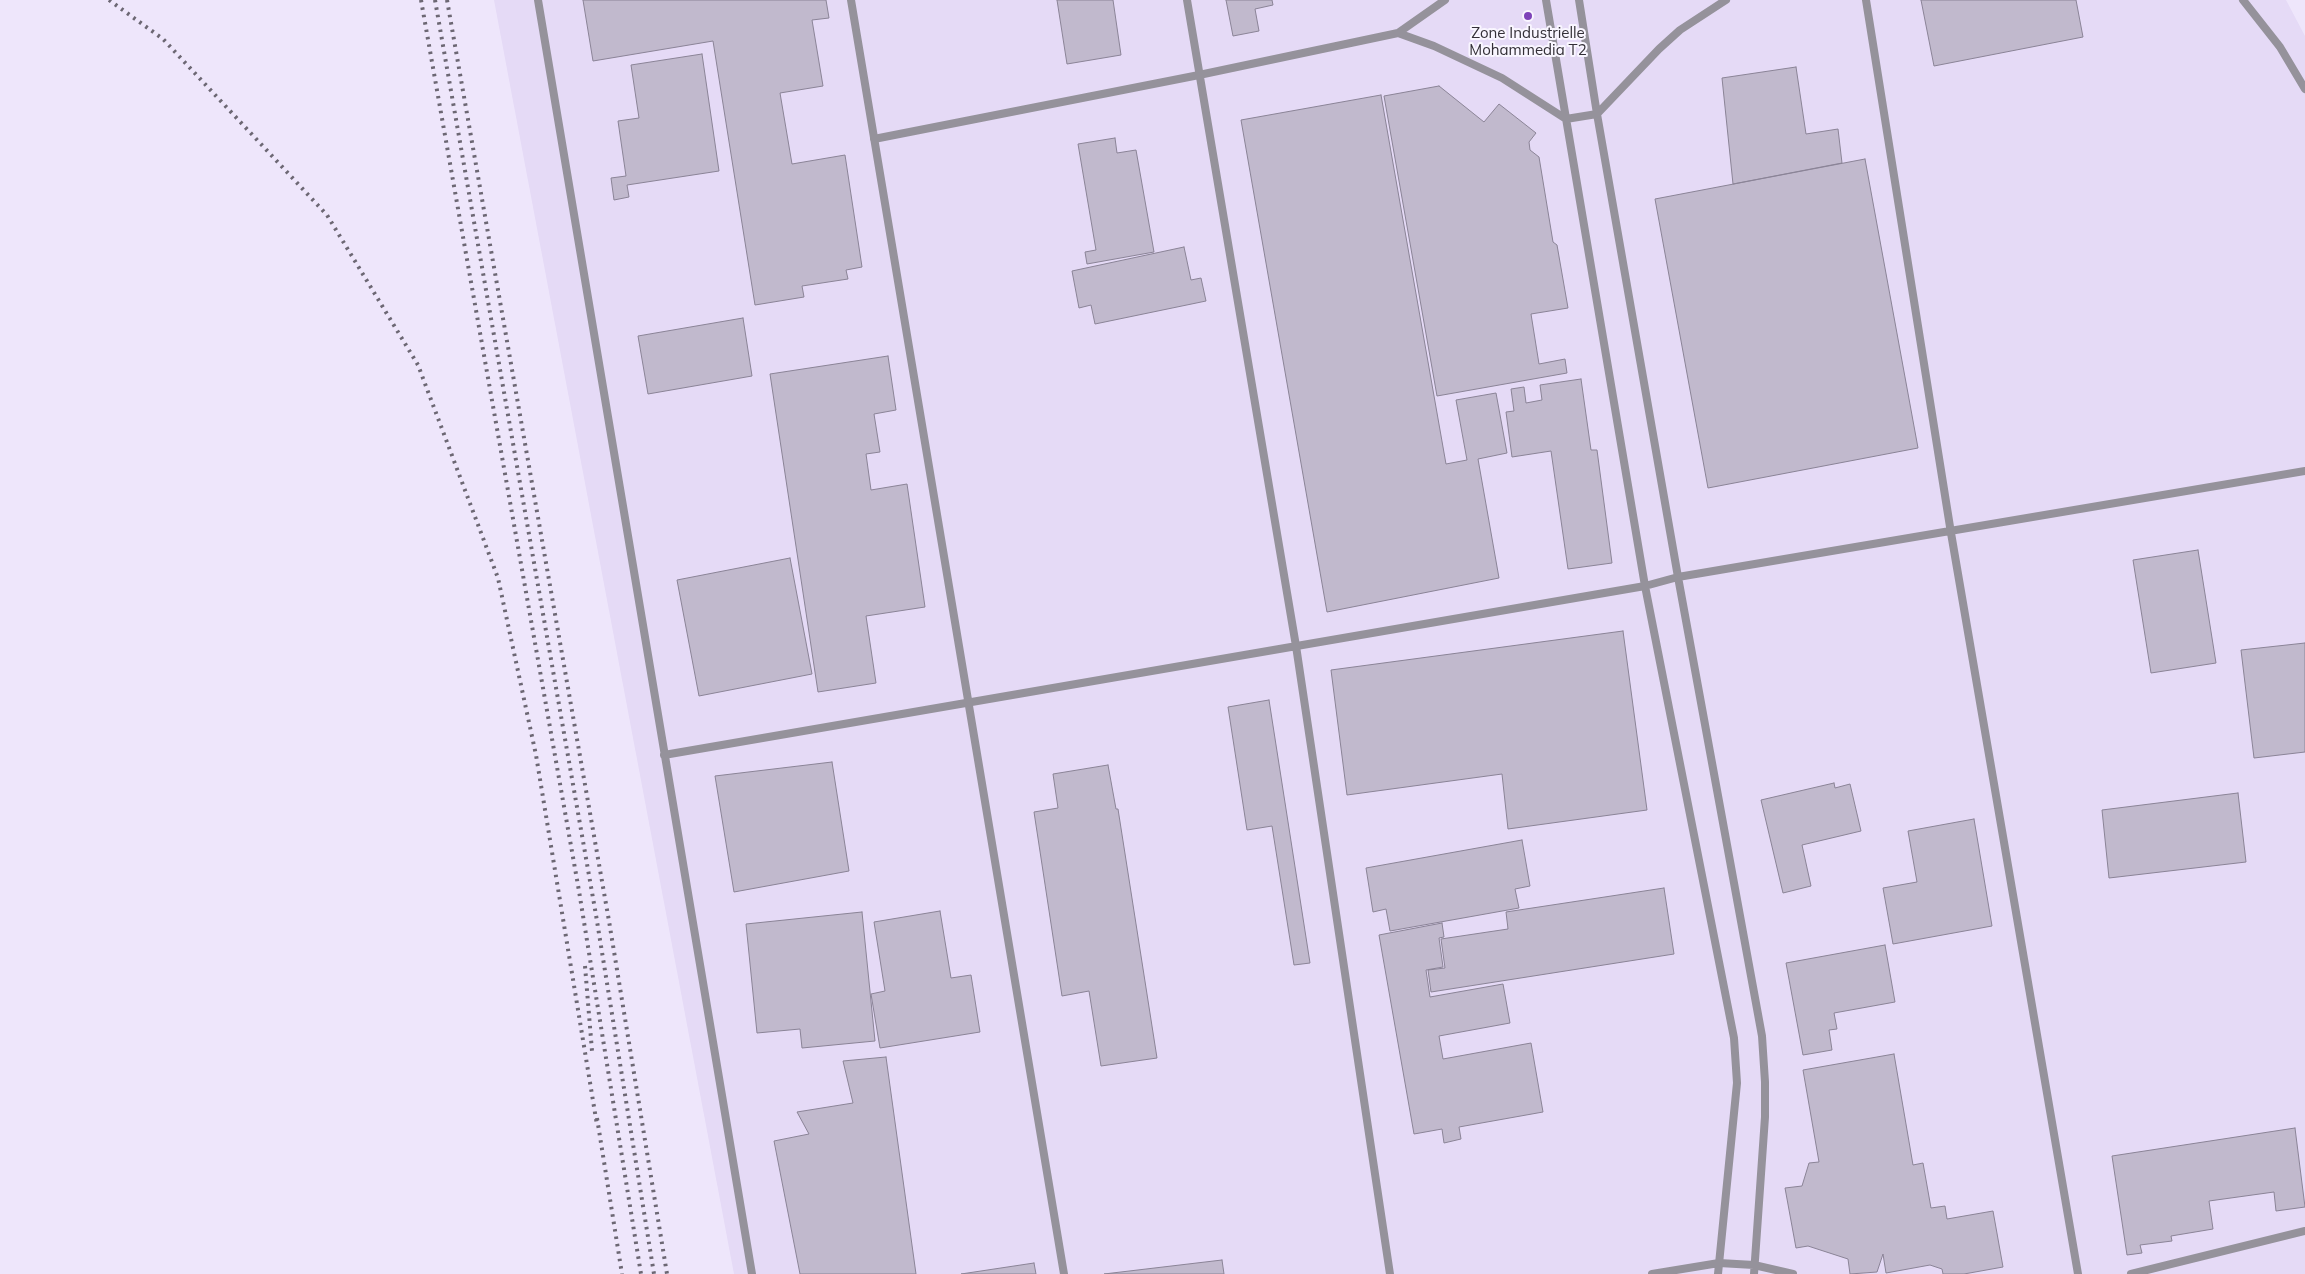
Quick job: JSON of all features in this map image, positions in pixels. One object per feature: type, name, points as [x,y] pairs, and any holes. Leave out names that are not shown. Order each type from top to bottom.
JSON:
[{"type":"lane","points":[[538,0],[752,1274]]},
{"type":"lane","points":[[851,0],[1064,1274]]},
{"type":"lane","points":[[1187,0],[1296,646],[1390,1274]]},
{"type":"lane","points":[[874,139],[1200,75],[1398,33],[1445,0]]},
{"type":"lane","points":[[1546,0],[1645,586],[1734,1038],[1737,1083],[1735,1120],[1718,1274]]},
{"type":"lane","points":[[1579,0],[1597,114],[1678,577],[1762,1036],[1766,1082],[1765,1116],[1754,1274]]},
{"type":"lane","points":[[1398,33],[1460,57],[1502,78],[1566,119],[1597,114],[1659,49],[1680,30],[1726,0]]},
{"type":"lane","points":[[1866,0],[1951,533],[2078,1274]]},
{"type":"lane","points":[[2243,0],[2280,47],[2305,89]]},
{"type":"lane","points":[[664,755],[1645,586],[1678,577],[1951,533],[2305,471]]},
{"type":"lane","points":[[2131,1274],[2305,1231]]},
{"type":"lane","points":[[1652,1274],[1719,1263],[1754,1265],[1793,1274]]},
{"type":"shaded area","points":[[494,0],[2286,0],[2305,36],[2305,1274],[734,1274]]},
{"type":"building","points":[[583,0],[826,0],[829,18],[812,20],[823,86],[780,93],[792,164],[845,155],[862,267],[846,270],[848,279],[802,286],[804,297],[755,305],[713,41],[593,61]]},
{"type":"building","points":[[1057,0],[1113,0],[1121,55],[1067,64]]},
{"type":"building","points":[[1226,0],[1272,0],[1273,5],[1255,9],[1259,31],[1233,36]]},
{"type":"building","points":[[1921,0],[2076,0],[2083,37],[1934,66]]},
{"type":"building","points":[[702,54],[719,171],[627,185],[629,197],[614,200],[611,178],[626,176],[618,121],[639,118],[631,65]]},
{"type":"building","points":[[1796,67],[1806,134],[1838,129],[1842,163],[1733,184],[1722,78]]},
{"type":"building","points":[[1439,86],[1484,122],[1499,104],[1536,133],[1529,142],[1530,150],[1539,157],[1553,242],[1557,245],[1568,308],[1531,314],[1539,364],[1565,359],[1567,373],[1437,396],[1384,96]]},
{"type":"building","points":[[1381,95],[1446,464],[1467,460],[1456,400],[1496,393],[1507,453],[1478,459],[1499,578],[1327,612],[1241,120]]},
{"type":"building","points":[[1115,138],[1117,153],[1136,150],[1154,252],[1087,264],[1085,252],[1096,250],[1078,144]]},
{"type":"building","points":[[1865,159],[1918,448],[1708,488],[1655,199]]},
{"type":"building","points":[[1184,247],[1191,280],[1201,278],[1206,301],[1095,324],[1091,305],[1079,308],[1072,271]]},
{"type":"building","points":[[743,318],[752,376],[648,394],[638,336]]},
{"type":"building","points":[[888,356],[896,410],[874,414],[880,452],[866,454],[871,490],[907,484],[925,607],[866,616],[876,683],[818,692],[770,374]]},
{"type":"building","points":[[1581,379],[1591,450],[1597,450],[1612,563],[1568,569],[1551,451],[1512,457],[1506,412],[1514,411],[1511,389],[1524,387],[1526,403],[1542,400],[1540,385]]},
{"type":"building","points":[[2198,550],[2216,663],[2151,673],[2133,560]]},
{"type":"building","points":[[790,558],[812,674],[699,696],[677,580]]},
{"type":"building","points":[[1623,631],[1647,810],[1508,829],[1502,774],[1347,795],[1331,670]]},
{"type":"building","points":[[2305,643],[2305,752],[2254,758],[2241,650]]},
{"type":"building","points":[[1269,700],[1310,963],[1294,965],[1272,826],[1247,830],[1228,707]]},
{"type":"building","points":[[832,762],[849,871],[734,892],[715,776]]},
{"type":"building","points":[[1108,765],[1116,809],[1118,809],[1157,1058],[1101,1066],[1089,991],[1062,996],[1034,812],[1058,808],[1053,774]]},
{"type":"building","points":[[1834,783],[1835,788],[1850,784],[1861,831],[1802,845],[1811,886],[1783,893],[1761,800]]},
{"type":"building","points":[[2238,793],[2246,862],[2109,878],[2102,810]]},
{"type":"building","points":[[1974,819],[1992,926],[1893,944],[1883,888],[1917,882],[1908,831]]},
{"type":"building","points":[[1522,840],[1530,886],[1515,889],[1519,908],[1390,931],[1386,909],[1373,912],[1366,868]]},
{"type":"building","points":[[1664,888],[1674,954],[1431,992],[1428,970],[1445,968],[1441,939],[1508,929],[1506,912]]},
{"type":"building","points":[[940,911],[951,978],[971,975],[980,1032],[880,1048],[871,994],[885,991],[874,922]]},
{"type":"building","points":[[862,912],[875,1041],[802,1048],[800,1029],[757,1033],[746,924]]},
{"type":"building","points":[[1442,923],[1444,937],[1439,938],[1443,967],[1426,970],[1430,997],[1503,984],[1510,1023],[1439,1036],[1443,1059],[1531,1043],[1543,1112],[1459,1127],[1461,1139],[1444,1143],[1442,1129],[1414,1134],[1379,935]]},
{"type":"building","points":[[1885,945],[1895,1002],[1834,1013],[1837,1029],[1829,1030],[1832,1050],[1803,1055],[1786,963]]},
{"type":"building","points":[[1894,1054],[1913,1165],[1923,1163],[1931,1208],[1945,1206],[1947,1219],[1993,1211],[2003,1267],[1964,1274],[1943,1274],[1942,1269],[1930,1265],[1886,1273],[1883,1254],[1877,1272],[1850,1274],[1848,1259],[1808,1246],[1796,1248],[1785,1188],[1802,1186],[1809,1163],[1819,1162],[1803,1070]]},
{"type":"building","points":[[886,1057],[916,1274],[800,1274],[774,1141],[809,1134],[797,1112],[853,1103],[843,1061]]},
{"type":"building","points":[[2295,1128],[2305,1207],[2276,1211],[2274,1192],[2209,1201],[2213,1229],[2171,1236],[2172,1241],[2140,1245],[2142,1253],[2127,1255],[2112,1156]]},
{"type":"building","points":[[1222,1260],[1224,1274],[1104,1274]]},
{"type":"building","points":[[1034,1263],[1036,1274],[961,1274]]},
{"type":"railway","points":[[109,0],[163,39],[327,215],[418,365],[498,578],[536,755],[597,1125]]},
{"type":"railway","points":[[421,0],[579,891],[641,1274]]},
{"type":"railway","points":[[435,0],[596,915],[654,1274]]},
{"type":"railway","points":[[447,0],[609,921],[667,1274]]},
{"type":"railway","points":[[585,966],[592,1051]]},
{"type":"railway","points":[[597,1118],[622,1274]]},
{"type":"place","name":"Zone Industrielle Mohammedia T2","points":[[1528,16]]}]
